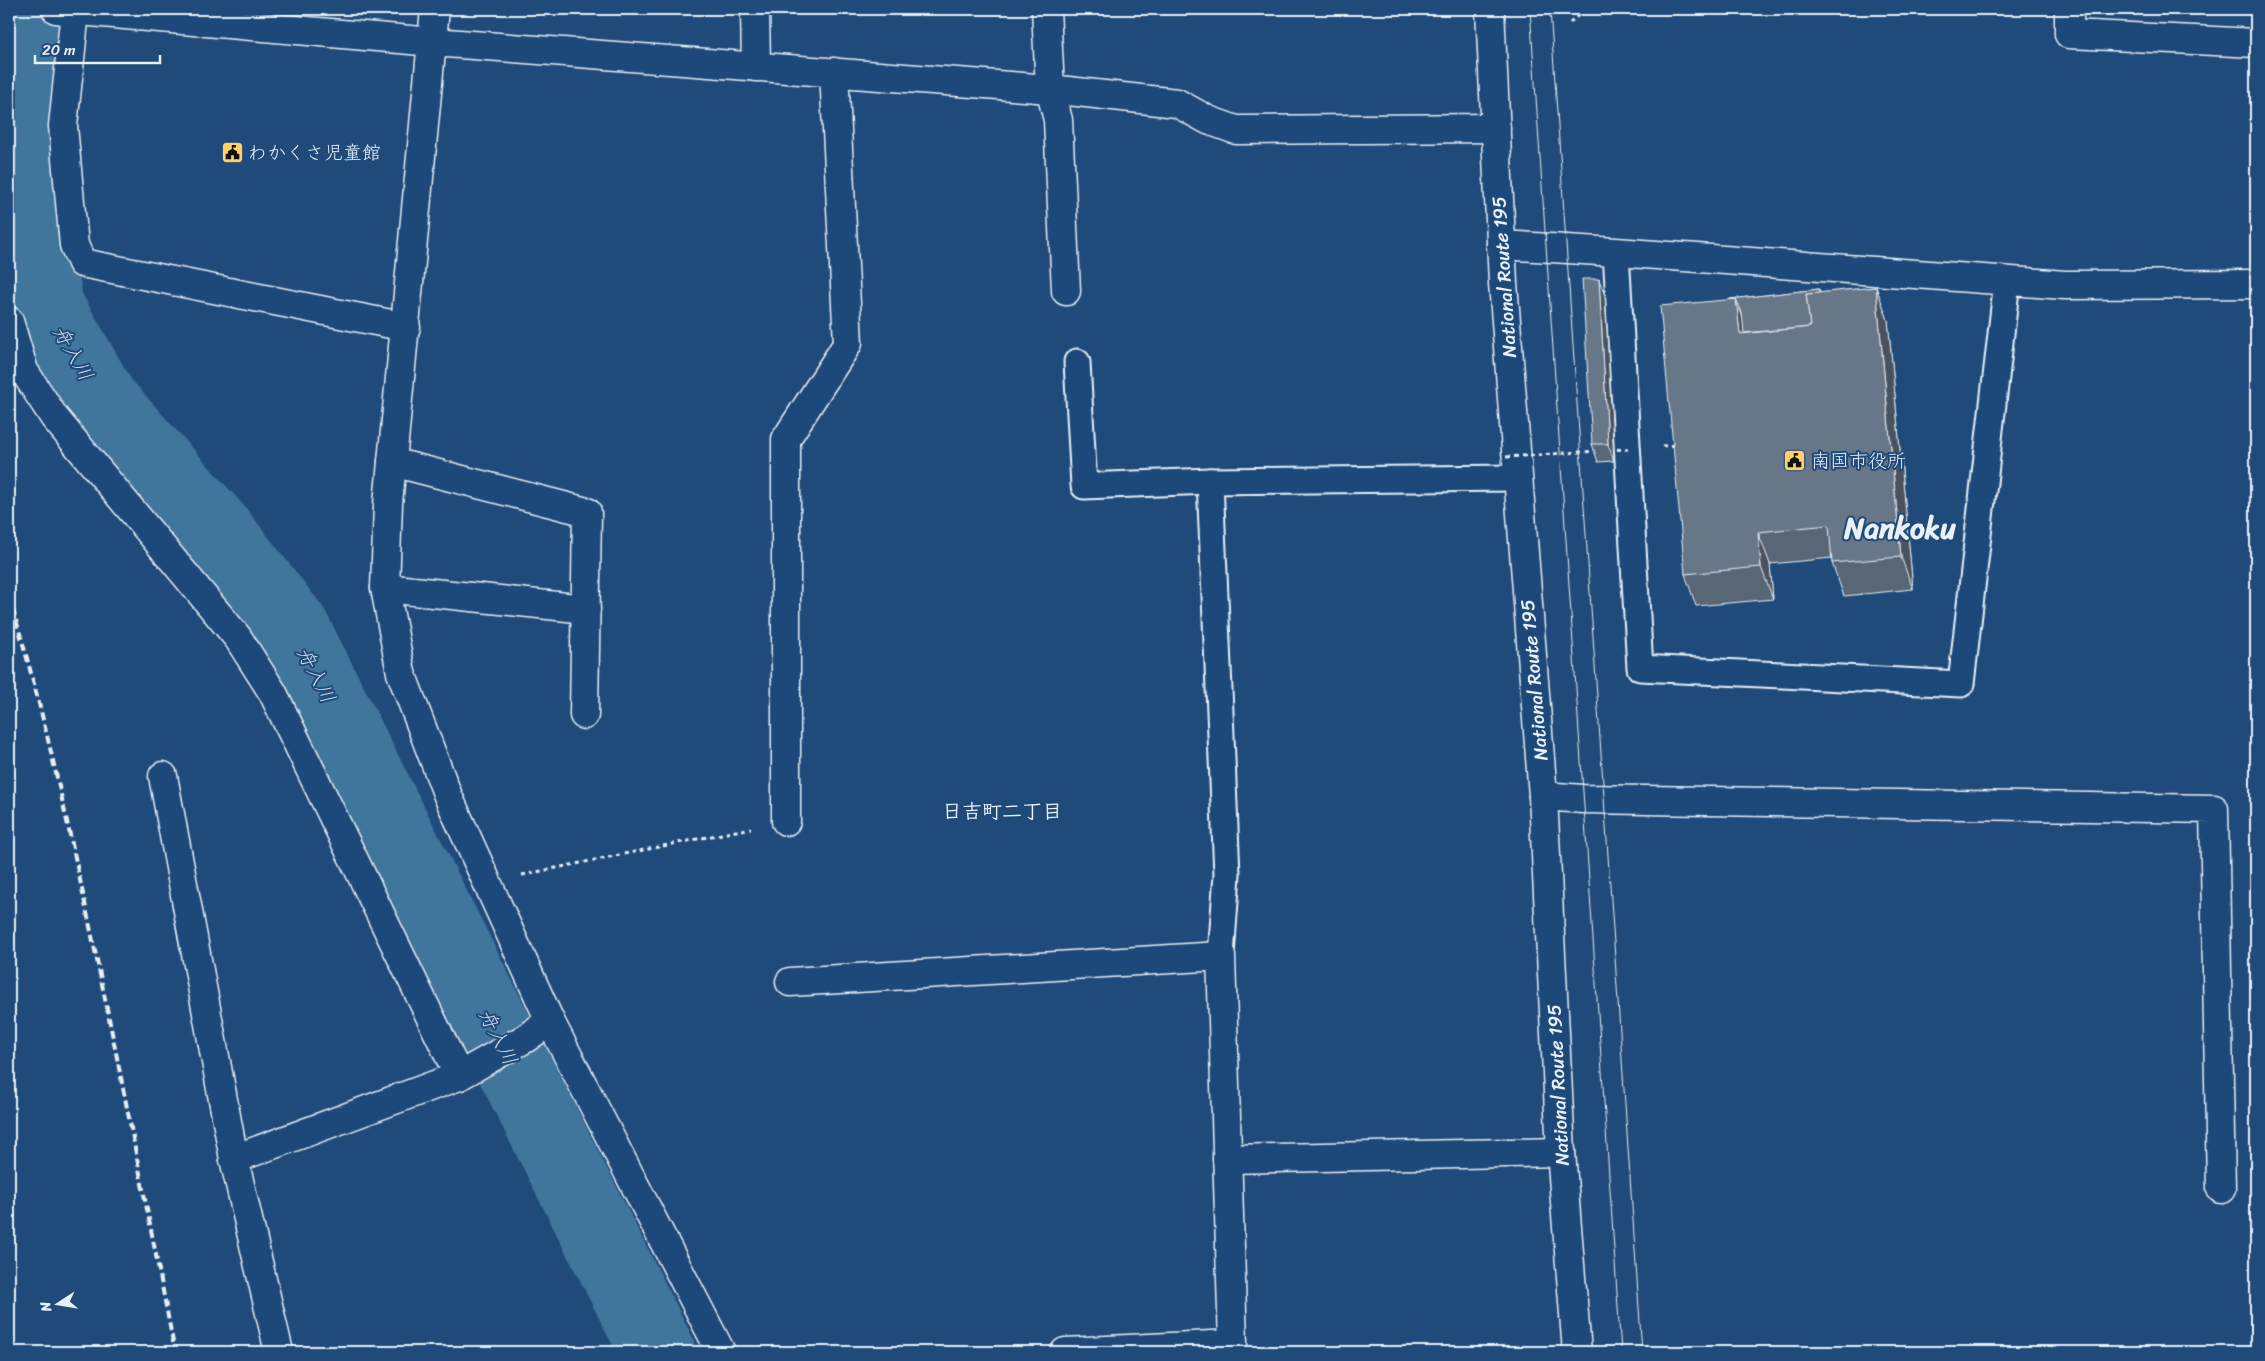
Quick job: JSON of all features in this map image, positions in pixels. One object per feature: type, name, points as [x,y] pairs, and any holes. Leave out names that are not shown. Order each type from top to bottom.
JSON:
[{"type":"main road","points":[[406,327],[82,263],[74,245],[63,126],[63,9],[148,13],[433,42],[1050,89],[1177,103],[1208,120],[1236,130],[1496,128]]},
{"type":"main road","points":[[435,9],[392,462],[385,588],[402,673],[448,796],[550,1021],[721,1352]]},
{"type":"main road","points":[[755,9],[756,66]]},
{"type":"main road","points":[[1046,9],[1050,89],[1058,120],[1066,291]]},
{"type":"main road","name":"National Route 195","points":[[1490,9],[1512,467],[1543,796],[1561,1152],[1577,1352]]},
{"type":"main road","points":[[2069,9],[2069,34],[2256,43]]},
{"type":"main road","points":[[786,821],[786,439],[848,343],[834,72]]},
{"type":"main road","points":[[1501,245],[2065,286],[2256,284]]},
{"type":"main road","points":[[9,321],[24,371],[54,417],[238,638],[273,693],[459,1076]]},
{"type":"main road","points":[[392,462],[587,512],[584,715]]},
{"type":"main road","points":[[385,588],[586,609]]},
{"type":"main road","points":[[163,776],[234,1159],[279,1352]]},
{"type":"main road","points":[[1543,796],[1583,799],[2214,809],[2221,1189]]},
{"type":"main road","points":[[790,982],[1221,956],[1233,1344],[1065,1352]]},
{"type":"main road","points":[[234,1159],[459,1076],[526,1038],[550,1021]]},
{"type":"main road","points":[[1227,1158],[1561,1152]]},
{"type":"lane","points":[[1616,252],[1640,668],[1961,684],[2007,281]]},
{"type":"lane","points":[[1076,362],[1084,486],[1512,467]]},
{"type":"lane","points":[[1210,481],[1227,874],[1221,956]]},
{"type":"path","points":[[1570,23],[1585,9]]},
{"type":"path","points":[[1654,446],[1681,444]]},
{"type":"path","points":[[1512,467],[1628,449]]},
{"type":"path","points":[[487,882],[786,821]]},
{"type":"building","points":[[1582,279],[1599,279],[1608,444],[1592,444]]},
{"type":"building","points":[[1876,287],[1901,557],[1832,563],[1829,525],[1758,532],[1761,567],[1685,574],[1660,306],[1736,299],[1740,334],[1810,327],[1806,294]]},
{"type":"building","points":[[1819,289],[1819,293],[1806,294],[1810,327],[1744,333],[1742,313],[1736,299],[1730,299]]},
{"type":"waterway","name":"舟入川","points":[[35,9],[25,158],[46,306],[101,402],[218,533],[292,628],[658,1352]]},
{"type":"tram line","points":[[1530,9],[1621,1352]]},
{"type":"tram line","points":[[1550,9],[1642,1352]]},
{"type":"railway","points":[[9,597],[39,702],[80,880],[175,1352]]},
{"type":"place","name":"わかくさ児童館","points":[[232,152]]},
{"type":"place","name":"南国市役所","points":[[1795,460]]},
{"type":"district","name":"Nankoku","points":[[1900,528]]},
{"type":"district","name":"日吉町二丁目","points":[[1002,811]]}]
